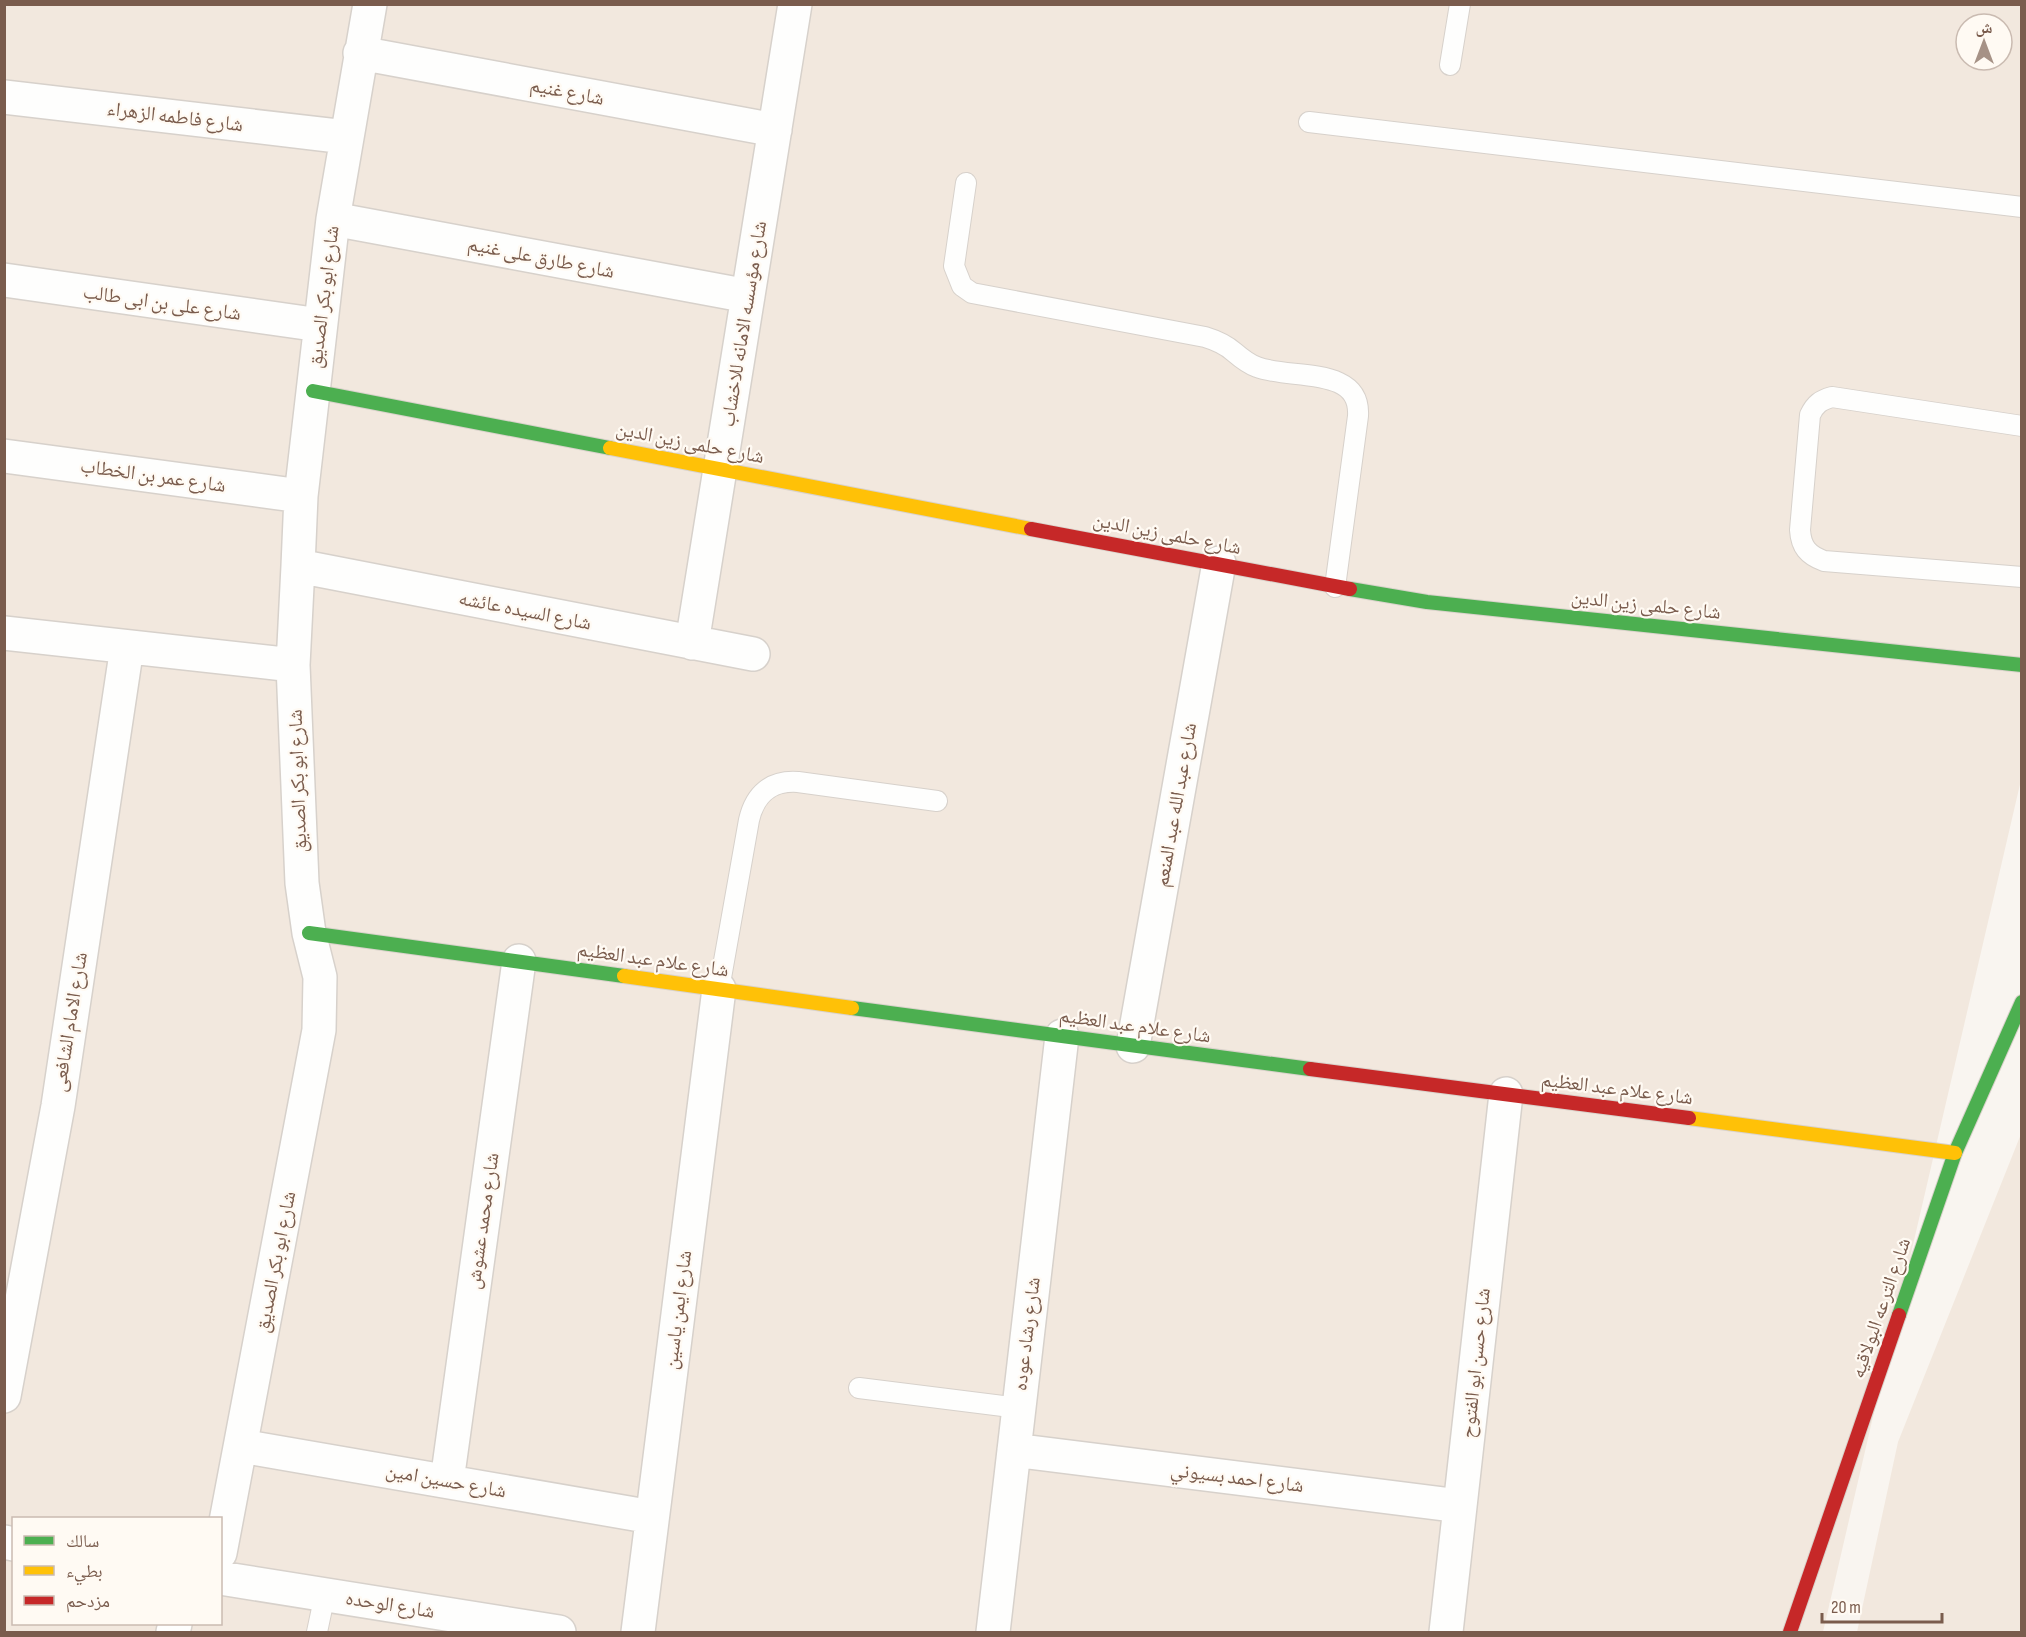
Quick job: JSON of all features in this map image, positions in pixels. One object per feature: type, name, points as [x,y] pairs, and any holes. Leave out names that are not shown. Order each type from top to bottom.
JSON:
[{"type":"street","name":"شارع ابو بكر الصديق","points":[[222,1543],[319,1030],[320,977],[309,933],[302,883],[293,665],[301,496],[333,219],[370,4]]},
{"type":"street","name":"شارع مؤسسه الامانه للاخشاب","points":[[692,643],[795,4]]},
{"type":"street","name":"شارع غنيم","points":[[360,53],[775,130]]},
{"type":"street","name":"شارع فاطمه الزهراء","points":[[4,97],[346,137]]},
{"type":"street","name":"شارع طارق على غنيم","points":[[333,219],[748,296]]},
{"type":"street","name":"شارع على بن ابى طالب","points":[[4,280],[320,325]]},
{"type":"street","name":"شارع حلمى زين الدين","points":[[313,391],[1335,587],[1427,602],[2022,664]]},
{"type":"street","name":"شارع عمر بن الخطاب","points":[[4,456],[301,496]]},
{"type":"street","name":"شارع عبد الله عبد المنعم","points":[[1133,1046],[1219,563]]},
{"type":"street","name":"شارع السيده عائشه","points":[[298,566],[753,654]]},
{"type":"street","points":[[4,633],[293,665]]},
{"type":"street","name":"شارع الامام الشافعى","points":[[4,1396],[58,1106],[128,647]]},
{"type":"street","name":"شارع علام عبد العظيم","points":[[309,933],[1133,1046],[1956,1153]]},
{"type":"street","name":"شارع محمد عشوش","points":[[447,1481],[519,961]]},
{"type":"street","name":"شارع ايمن ياسين","points":[[638,1632],[719,988]]},
{"type":"street","name":"شارع الترعه البولاقيه","points":[[1790,1632],[1956,1153],[2022,1002]]},
{"type":"street","name":"شارع رشاد عوده","points":[[993,1632],[1062,1036]]},
{"type":"street","name":"شارع حسن ابو الفتوح","points":[[1446,1632],[1506,1094]]},
{"type":"street","name":"شارع حسين امين","points":[[241,1446],[652,1517]]},
{"type":"street","name":"شارع احمد بسيوني","points":[[1014,1450],[1460,1506]]},
{"type":"street","name":"شارع الوحده","points":[[222,1578],[325,1594],[474,1626],[559,1632]]},
{"type":"lane","points":[[1450,65],[1460,4]]},
{"type":"lane","points":[[1309,122],[2022,207]]},
{"type":"lane","points":[[966,183],[954,266],[962,286],[972,293],[1205,337],[1224,345],[1254,367],[1330,379],[1349,387],[1356,395],[1359,405],[1335,587]]},
{"type":"lane","points":[[2022,426],[1832,397],[1823,399],[1810,415],[1800,530],[1801,540],[1806,550],[1814,557],[1824,561],[2022,577]]},
{"type":"lane","points":[[719,988],[749,820],[757,798],[765,790],[787,781],[937,801]]},
{"type":"lane","points":[[859,1388],[1019,1408]]},
{"type":"lane","points":[[317,1632],[325,1594]]},
{"type":"shaded area","points":[[5,5],[2021,5],[2021,780],[1823,1632],[5,1632]]},
{"type":"shaded area","points":[[2021,1134],[2021,1632],[1857,1632],[1898,1442]]},
{"type":"traffic: fast","points":[[313,391],[610,448]]},
{"type":"traffic: fast","points":[[1350,589],[1427,602],[2022,665]]},
{"type":"traffic: fast","points":[[309,933],[624,976]]},
{"type":"traffic: fast","points":[[1899,1315],[1955,1153],[2022,1002]]},
{"type":"traffic: fast","points":[[852,1008],[1310,1069]]},
{"type":"traffic: slow","points":[[610,448],[1031,529]]},
{"type":"traffic: slow","points":[[624,976],[852,1008]]},
{"type":"traffic: slow","points":[[1689,1118],[1955,1153]]},
{"type":"traffic: jam","points":[[1031,529],[1350,589]]},
{"type":"traffic: jam","points":[[1310,1069],[1689,1118]]},
{"type":"traffic: jam","points":[[1790,1632],[1899,1315]]}]
